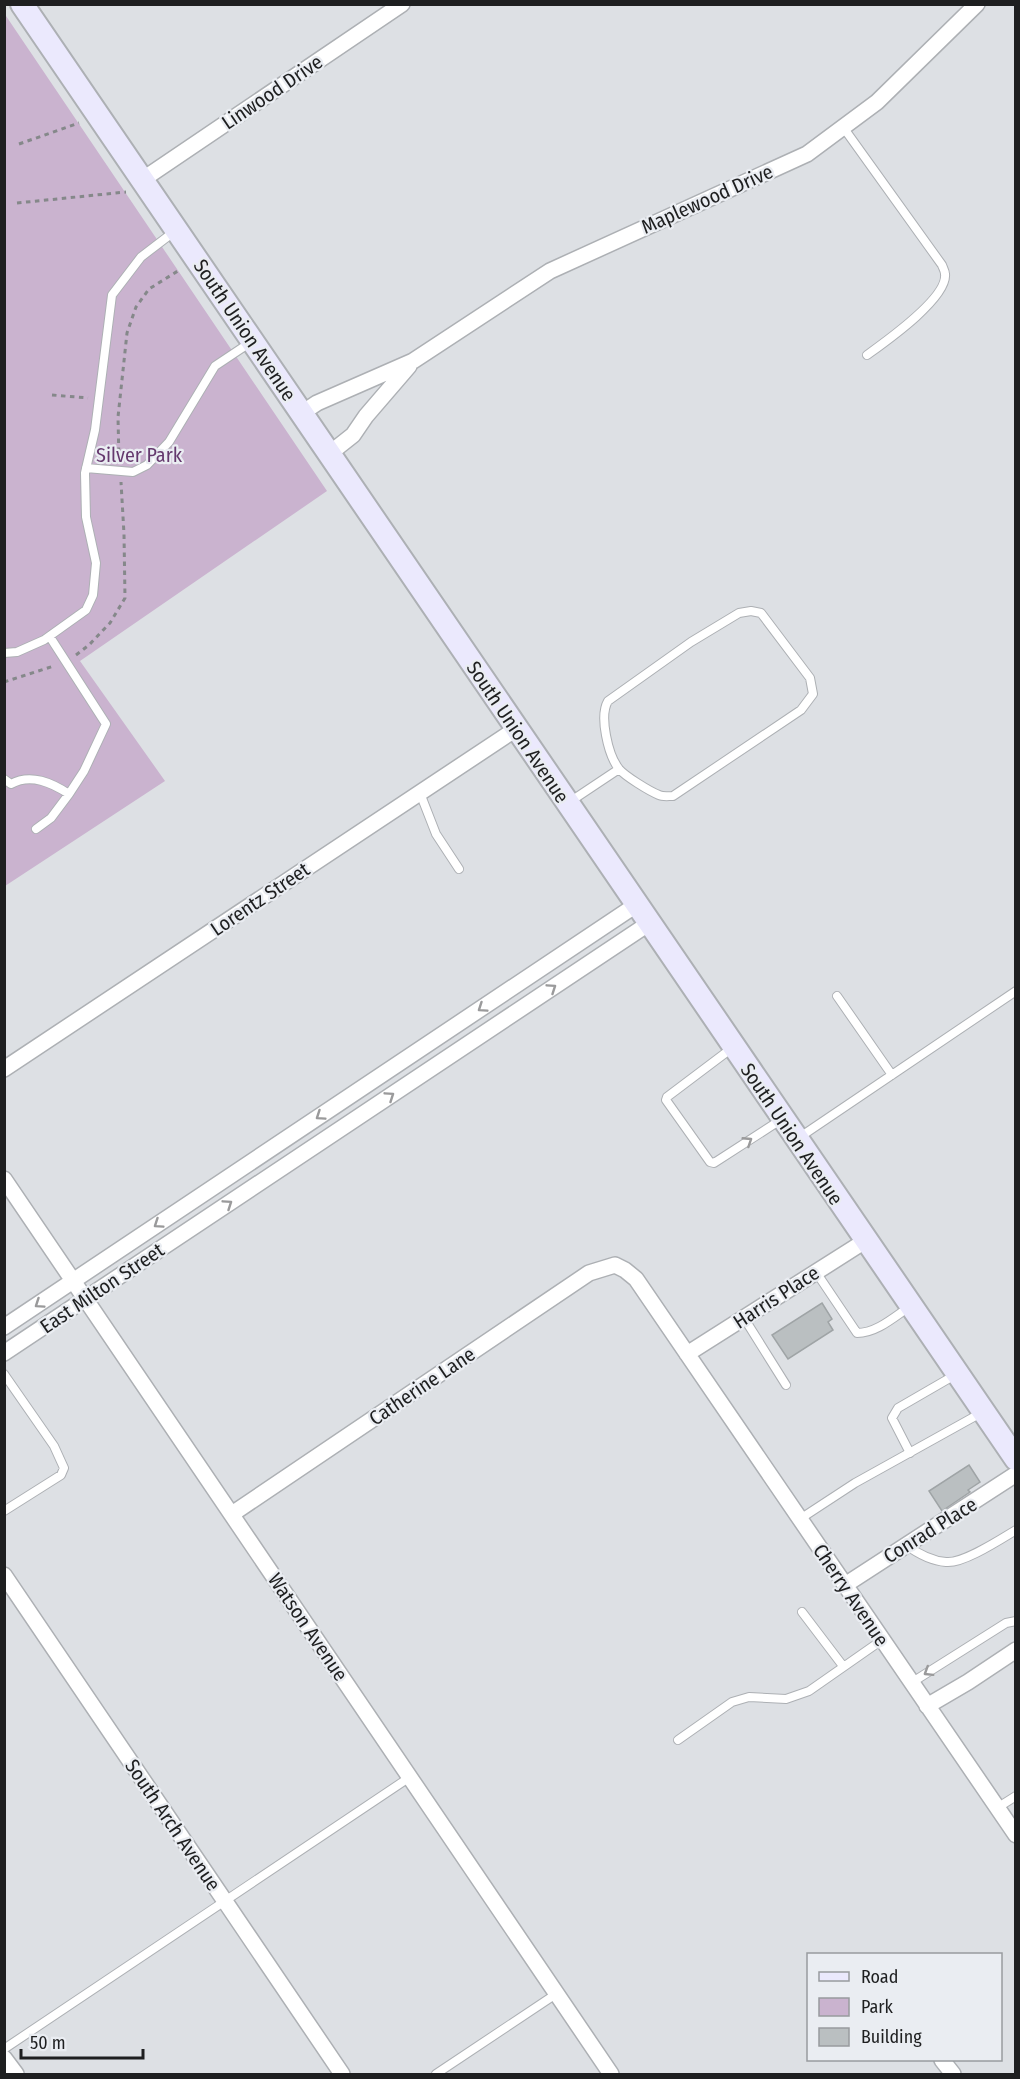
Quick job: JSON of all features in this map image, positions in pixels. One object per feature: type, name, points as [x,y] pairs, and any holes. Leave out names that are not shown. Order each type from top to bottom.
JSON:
[{"type":"main road","name":"South Union Avenue","points":[[22,4],[134,186],[176,230],[642,915],[1016,1459]]},
{"type":"street","name":"Linwood Drive","points":[[134,186],[402,4]]},
{"type":"street","name":"Maplewood Drive","points":[[302,413],[316,403],[413,362],[550,271],[807,154],[877,102],[977,4]]},
{"type":"street","name":"Maplewood Drive","points":[[329,454],[353,435],[384,394],[413,362]]},
{"type":"street","name":"Lorentz Street","points":[[4,1069],[516,729]]},
{"type":"street","name":"East Milton Street","points":[[4,1327],[508,991],[642,915]]},
{"type":"street","name":"East Milton Street","points":[[4,1353],[521,1009],[642,915]]},
{"type":"street","points":[[508,991],[521,1009]]},
{"type":"street","points":[[401,1062],[414,1080]]},
{"type":"street","points":[[293,1134],[305,1153]]},
{"type":"street","name":"Watson Avenue","points":[[4,1179],[611,2074]]},
{"type":"street","points":[[187,1205],[199,1223]]},
{"type":"street","name":"Harris Place","points":[[687,1354],[866,1240]]},
{"type":"street","name":"Cherry Avenue","points":[[615,1265],[636,1279],[1016,1835]]},
{"type":"street","name":"Catherine Lane","points":[[232,1514],[589,1273],[615,1265]]},
{"type":"street","name":"Conrad Place","points":[[845,1585],[1016,1474]]},
{"type":"street","name":"South Arch Avenue","points":[[4,1575],[342,2074]]},
{"type":"street","points":[[927,1706],[1016,1650]]},
{"type":"street","points":[[4,2058],[16,2074]]},
{"type":"street","points":[[943,2061],[953,2074]]},
{"type":"lane","points":[[843,127],[942,265],[945,275],[943,285],[936,297],[918,315],[867,356]]},
{"type":"lane","points":[[4,653],[17,652],[50,637],[86,610],[93,595],[96,563],[86,517],[86,468],[95,430],[112,295],[141,257],[176,230]]},
{"type":"lane","points":[[86,468],[133,472],[147,465],[169,442],[215,366],[252,341]]},
{"type":"lane","points":[[751,611],[761,613],[810,678],[813,694],[801,710],[673,796],[661,796],[619,769],[609,745],[603,720],[604,708],[608,701],[692,642],[739,614],[751,611]]},
{"type":"lane","points":[[36,829],[51,818],[69,794],[84,771],[106,724],[50,637]]},
{"type":"lane","points":[[567,804],[619,769]]},
{"type":"lane","points":[[4,779],[11,784],[17,781],[42,780],[69,794]]},
{"type":"lane","points":[[420,793],[436,834],[459,869]]},
{"type":"lane","points":[[796,1140],[1016,991]]},
{"type":"lane","points":[[837,996],[892,1075]]},
{"type":"lane","points":[[733,1048],[667,1096],[666,1100],[710,1162],[714,1163],[782,1119]]},
{"type":"lane","points":[[816,1272],[856,1333],[866,1333],[880,1326],[910,1306]]},
{"type":"lane","points":[[744,1318],[786,1385]]},
{"type":"lane","points":[[4,1374],[54,1446],[64,1468],[61,1475],[4,1511]]},
{"type":"lane","points":[[910,1453],[892,1418],[898,1408],[956,1374]]},
{"type":"lane","points":[[800,1520],[855,1484],[982,1412]]},
{"type":"lane","points":[[905,1545],[917,1553],[947,1562],[966,1557],[1016,1530]]},
{"type":"lane","points":[[802,1612],[843,1666]]},
{"type":"lane","points":[[911,1683],[1006,1623],[1016,1621]]},
{"type":"lane","points":[[678,1740],[732,1701],[749,1697],[786,1699],[809,1691],[882,1640]]},
{"type":"lane","points":[[4,2049],[410,1777]]},
{"type":"lane","points":[[997,1808],[1016,1796]]},
{"type":"lane","points":[[436,2074],[556,1994]]},
{"type":"path","points":[[19,144],[79,123]]},
{"type":"path","points":[[17,203],[134,186]]},
{"type":"path","points":[[52,395],[98,399]]},
{"type":"green space","name":"Silver Park","points":[[4,13],[327,491],[80,661],[165,781],[5,886]]},
{"type":"building","points":[[822,1303],[832,1319],[828,1322],[833,1330],[788,1359],[772,1335]]},
{"type":"building","points":[[969,1465],[980,1482],[968,1490],[970,1492],[942,1511],[929,1491]]}]
